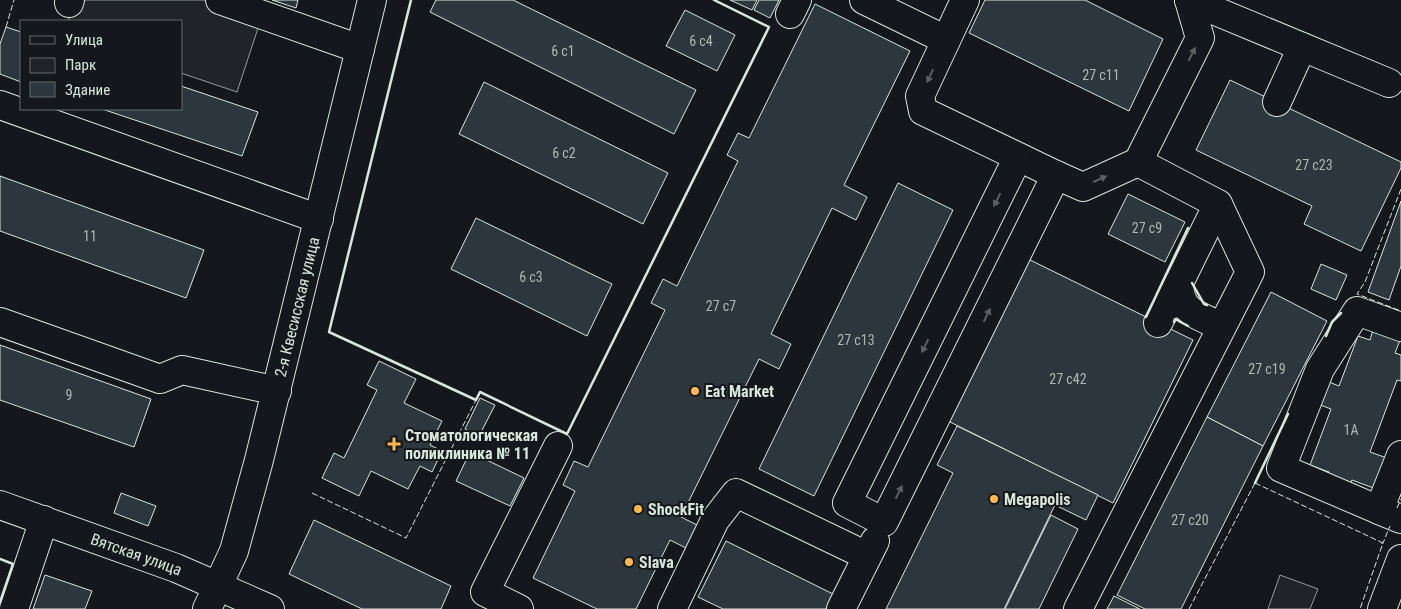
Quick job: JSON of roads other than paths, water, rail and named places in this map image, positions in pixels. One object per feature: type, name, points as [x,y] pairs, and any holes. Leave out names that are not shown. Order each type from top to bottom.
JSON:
[{"type":"street","points":[[220,0],[360,49]]},
{"type":"street","name":"2-я Квесисская улица","points":[[212,597],[234,551],[277,391],[372,0]]},
{"type":"street","points":[[864,0],[946,40]]},
{"type":"street","points":[[965,0],[920,96],[923,111],[1056,176],[1083,186],[1138,162],[1200,38],[1189,0]]},
{"type":"street","points":[[1189,0],[1389,83]]},
{"type":"street","points":[[1277,102],[1302,47]]},
{"type":"street","points":[[0,105],[319,219]]},
{"type":"street","points":[[830,538],[1018,157]]},
{"type":"street","points":[[1078,609],[1250,272],[1218,204],[1138,162]]},
{"type":"street","points":[[841,609],[1056,176]]},
{"type":"street","points":[[1158,323],[1218,204]]},
{"type":"street","points":[[1179,283],[1180,297],[1191,312],[1218,325]]},
{"type":"street","points":[[1401,327],[1357,311],[1320,369],[1281,468],[1390,514],[1401,455]]},
{"type":"street","points":[[0,322],[160,379],[182,370],[277,391]]},
{"type":"street","points":[[519,609],[485,592],[558,446]]},
{"type":"street","points":[[672,609],[715,520],[736,493],[867,556]]},
{"type":"street","points":[[847,503],[884,522]]},
{"type":"street","name":"Вятская улица","points":[[0,505],[176,568],[212,597],[270,609]]},
{"type":"street","points":[[14,609],[44,520]]},
{"type":"street","points":[[1382,609],[1399,568]]},
{"type":"place","name":"Eat Market","points":[[695,391]]},
{"type":"place","name":"Стоматологическая поликлиника № 11","points":[[394,444]]},
{"type":"place","name":"Megapolis","points":[[994,499]]},
{"type":"place","name":"ShockFit","points":[[638,509]]},
{"type":"place","name":"Slava","points":[[629,562]]}]
